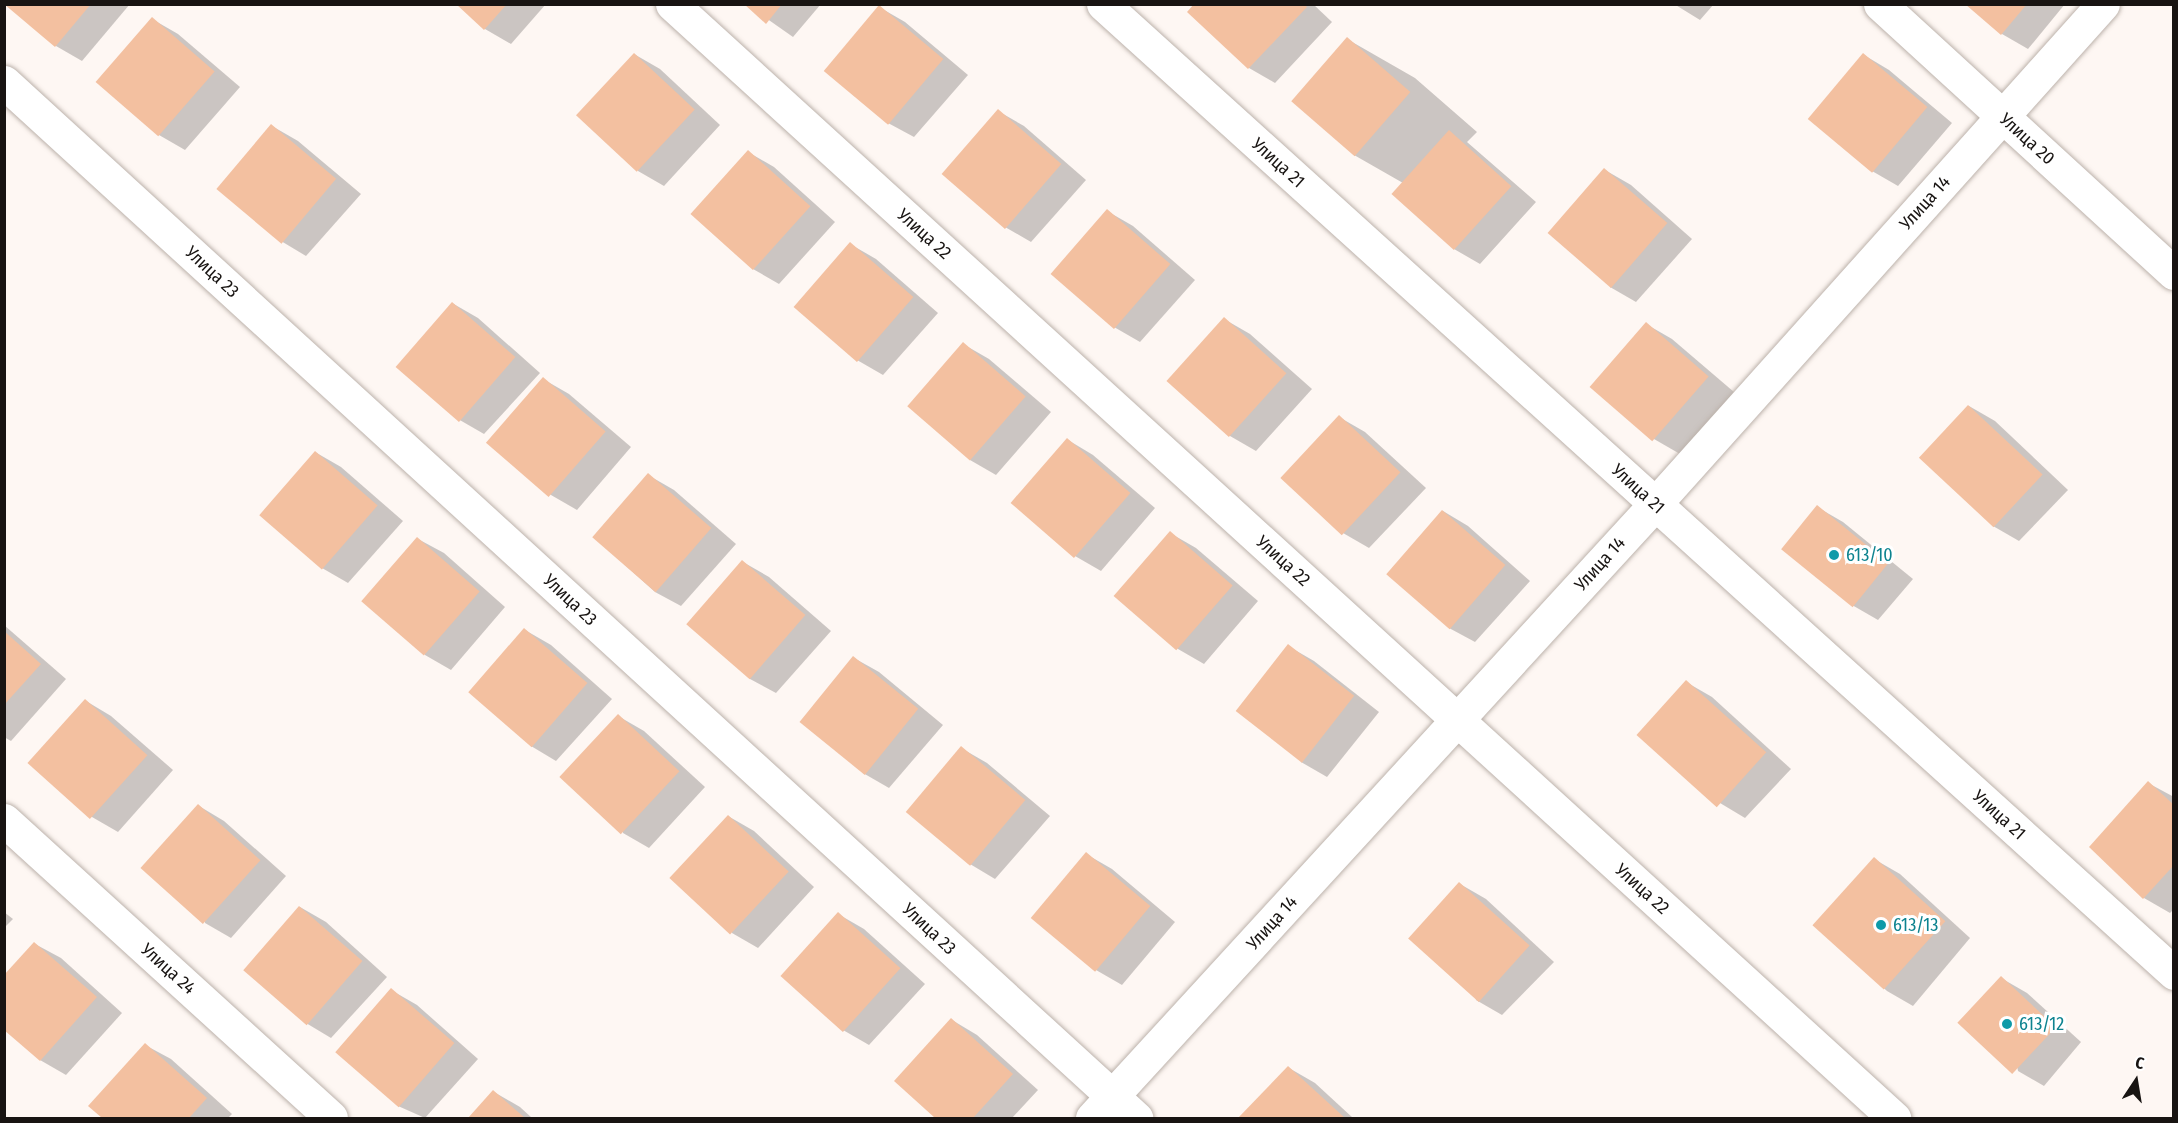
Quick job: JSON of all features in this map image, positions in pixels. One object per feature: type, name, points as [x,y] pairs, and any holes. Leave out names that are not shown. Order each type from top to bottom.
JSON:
[{"type":"street","name":"Улица 22","points":[[672,4],[1894,1119]]},
{"type":"street","name":"Улица 21","points":[[1103,4],[2174,973]]},
{"type":"street","name":"Улица 20","points":[[1880,4],[2174,273]]},
{"type":"street","name":"Улица 14","points":[[1114,1112],[1458,721],[2103,4]]},
{"type":"street","name":"Улица 23","points":[[4,82],[1114,1112]]},
{"type":"street","name":"Улица 24","points":[[4,820],[331,1119]]},
{"type":"building","points":[[4,4],[91,4],[55,47]]},
{"type":"building","points":[[456,4],[507,4],[484,30]]},
{"type":"building","points":[[744,4],[782,4],[766,24]]},
{"type":"building","points":[[1194,4],[1304,4],[1307,7],[1248,69],[1187,12]]},
{"type":"building","points":[[1965,4],[2027,4],[2001,35]]},
{"type":"building","points":[[879,5],[943,59],[888,125],[824,71]]},
{"type":"building","points":[[152,17],[215,71],[158,136],[96,82]]},
{"type":"building","points":[[1347,37],[1410,92],[1355,156],[1291,101]]},
{"type":"building","points":[[634,53],[695,110],[637,172],[576,115]]},
{"type":"building","points":[[1863,53],[1927,107],[1872,173],[1808,119]]},
{"type":"building","points":[[998,109],[1061,164],[1005,229],[942,174]]},
{"type":"building","points":[[271,124],[336,179],[281,244],[216,189]]},
{"type":"building","points":[[1449,130],[1511,186],[1454,250],[1391,194]]},
{"type":"building","points":[[748,150],[810,206],[753,270],[690,214]]},
{"type":"building","points":[[1604,168],[1667,223],[1611,288],[1548,233]]},
{"type":"building","points":[[1107,209],[1170,264],[1114,329],[1051,274]]},
{"type":"building","points":[[850,242],[913,297],[857,362],[794,307]]},
{"type":"building","points":[[452,302],[515,357],[459,422],[396,367]]},
{"type":"building","points":[[1224,317],[1286,373],[1229,437],[1166,381]]},
{"type":"building","points":[[1646,322],[1709,376],[1652,441],[1590,387]]},
{"type":"building","points":[[963,342],[1026,396],[970,461],[907,406]]},
{"type":"building","points":[[543,377],[606,431],[549,497],[486,443]]},
{"type":"building","points":[[1968,405],[2043,475],[1993,527],[1919,458]]},
{"type":"building","points":[[1339,415],[1400,472],[1342,535],[1280,478]]},
{"type":"building","points":[[1067,438],[1130,493],[1074,558],[1011,503]]},
{"type":"building","points":[[315,451],[378,505],[322,570],[259,515]]},
{"type":"building","points":[[648,473],[711,528],[656,592],[592,537]]},
{"type":"building","name":"613/10","points":[[1817,505],[1888,563],[1853,607],[1781,549]]},
{"type":"building","points":[[1442,510],[1505,565],[1450,629],[1386,574]]},
{"type":"building","points":[[1170,531],[1233,585],[1176,650],[1114,596]]},
{"type":"building","points":[[417,537],[480,591],[424,656],[361,601]]},
{"type":"building","points":[[742,560],[805,615],[750,679],[686,624]]},
{"type":"building","points":[[524,628],[587,683],[532,747],[468,692]]},
{"type":"building","points":[[4,631],[41,664],[4,705]]},
{"type":"building","points":[[1288,644],[1354,696],[1302,763],[1236,711]]},
{"type":"building","points":[[853,656],[918,709],[865,775],[800,722]]},
{"type":"building","points":[[1686,680],[1766,752],[1717,807],[1636,735]]},
{"type":"building","points":[[85,699],[147,755],[90,819],[27,763]]},
{"type":"building","points":[[618,714],[679,771],[621,834],[559,777]]},
{"type":"building","points":[[961,746],[1025,800],[970,866],[906,812]]},
{"type":"building","points":[[2148,781],[2174,805],[2174,865],[2143,899],[2089,847]]},
{"type":"building","points":[[198,804],[260,860],[203,924],[140,868]]},
{"type":"building","points":[[728,815],[789,872],[730,935],[669,878]]},
{"type":"building","points":[[1086,852],[1150,906],[1095,972],[1031,918]]},
{"type":"building","name":"613/13","points":[[1874,857],[1945,921],[1884,990],[1812,925]]},
{"type":"building","points":[[1459,882],[1530,946],[1479,1002],[1408,938]]},
{"type":"building","points":[[299,906],[362,961],[307,1025],[243,970]]},
{"type":"building","points":[[838,912],[900,968],[843,1032],[780,976]]},
{"type":"building","points":[[34,942],[97,997],[40,1061],[4,1030],[4,975]]},
{"type":"building","name":"613/12","points":[[2001,976],[2056,1027],[2012,1074],[1957,1023]]},
{"type":"building","points":[[391,988],[454,1043],[399,1107],[335,1052]]},
{"type":"building","points":[[951,1018],[1013,1074],[973,1118],[935,1118],[894,1081]]},
{"type":"building","points":[[145,1043],[207,1098],[189,1118],[102,1118],[88,1106]]},
{"type":"building","points":[[1288,1066],[1345,1118],[1238,1118]]},
{"type":"building","points":[[493,1090],[525,1118],[468,1118]]},
{"type":"place","name":"613/10","points":[[1834,555]]},
{"type":"place","name":"613/13","points":[[1881,925]]},
{"type":"place","name":"613/12","points":[[2007,1024]]}]
